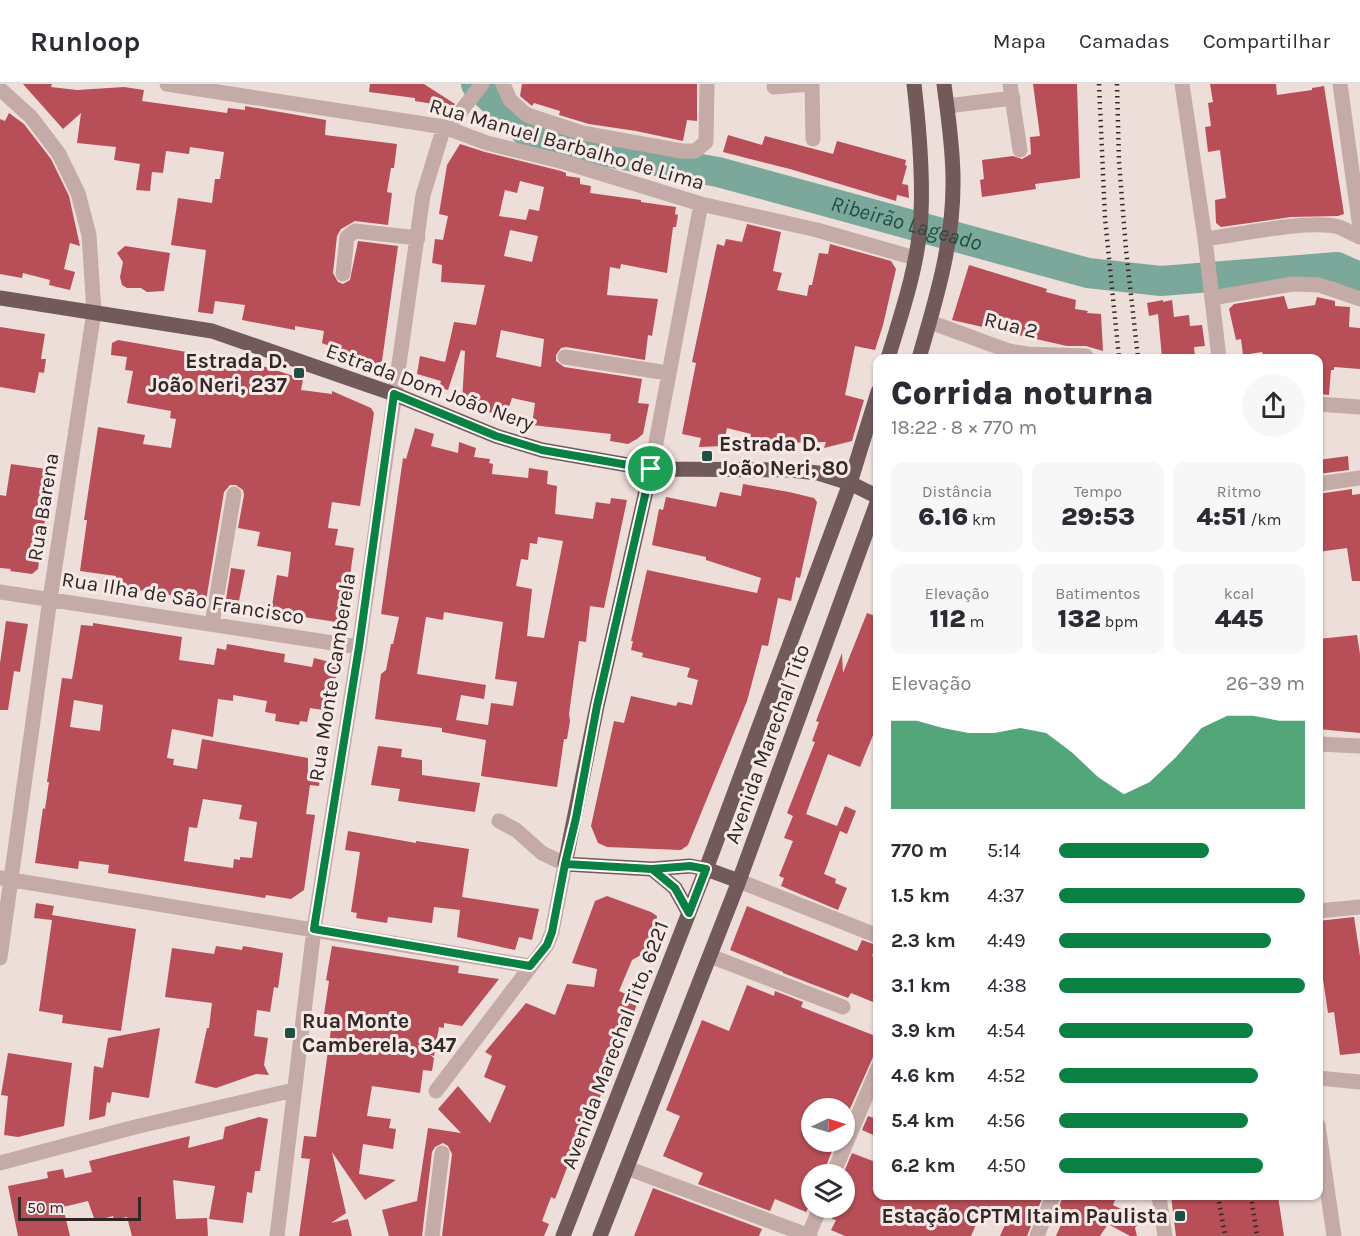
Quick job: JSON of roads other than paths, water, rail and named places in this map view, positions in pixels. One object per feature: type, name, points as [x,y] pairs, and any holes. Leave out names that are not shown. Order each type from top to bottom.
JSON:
[{"type":"main road","points":[[889,354],[916,252],[921,214],[920,150],[914,84]]},
{"type":"main road","points":[[920,354],[947,254],[951,223],[953,181],[951,132],[944,84]]},
{"type":"main road","name":"Estrada Dom João Nery","points":[[0,298],[212,331],[394,394],[496,436],[542,450],[651,469],[790,470],[818,473],[850,483],[873,495]]},
{"type":"main road","name":"Avenida Marechal Tito","points":[[706,869],[850,483],[873,408]]},
{"type":"main road","points":[[651,469],[597,706],[565,864],[652,869],[690,866],[706,869],[739,881]]},
{"type":"main road","name":"Avenida Marechal Tito","points":[[600,1236],[739,881],[873,512]]},
{"type":"main road","points":[[652,869],[675,888],[689,913]]},
{"type":"main road","name":"Avenida Marechal Tito, 6221","points":[[564,1236],[706,869]]},
{"type":"street","name":"Rua Manuel Barbalho de Lima","points":[[167,84],[449,123],[487,144],[564,162],[701,204],[916,252]]},
{"type":"street","points":[[449,123],[482,84]]},
{"type":"street","points":[[503,84],[510,100],[527,115],[582,133],[682,152],[695,151],[706,142],[707,84]]},
{"type":"street","points":[[774,87],[811,84],[813,140]]},
{"type":"street","points":[[1182,84],[1219,354]]},
{"type":"street","points":[[1340,84],[1360,228]]},
{"type":"street","name":"Rua Barena","points":[[0,89],[38,126],[59,154],[78,193],[89,235],[94,312],[6,879],[0,958]]},
{"type":"street","points":[[947,106],[1011,91],[1020,150]]},
{"type":"street","name":"Rua Monte Camberela","points":[[277,1236],[314,929],[359,647],[423,195],[449,123]]},
{"type":"street","points":[[651,469],[701,204]]},
{"type":"street","points":[[1205,246],[1299,226],[1338,227],[1360,237]]},
{"type":"street","points":[[344,274],[347,237],[355,231],[418,238]]},
{"type":"street","points":[[1211,291],[1293,284],[1319,285],[1360,299]]},
{"type":"street","name":"Rua 2","points":[[930,322],[1007,354]]},
{"type":"street","points":[[565,357],[668,373]]},
{"type":"street","points":[[1323,404],[1360,407]]},
{"type":"street","points":[[1323,483],[1360,478]]},
{"type":"street","points":[[212,624],[234,494]]},
{"type":"street","name":"Rua Ilha de São Francisco","points":[[0,592],[359,647]]},
{"type":"street","points":[[1323,744],[1360,746]]},
{"type":"street","points":[[436,1091],[547,945],[552,932],[565,864],[542,853],[516,830],[499,821]]},
{"type":"street","points":[[6,879],[530,966]]},
{"type":"street","points":[[739,881],[873,934]]},
{"type":"street","points":[[1323,911],[1360,907]]},
{"type":"street","points":[[710,956],[843,1007]]},
{"type":"street","points":[[1323,1078],[1360,1082]]},
{"type":"street","points":[[837,1164],[873,1080]]},
{"type":"street","points":[[0,1163],[135,1127],[294,1090]]},
{"type":"street","points":[[432,1236],[442,1153]]},
{"type":"street","points":[[1323,1160],[1334,1236]]},
{"type":"street","points":[[627,1168],[809,1236],[816,1218]]},
{"type":"street","points":[[1037,1236],[1051,1200]]},
{"type":"street","points":[[1160,1200],[1165,1236]]},
{"type":"waterway","name":"Ribeirão Lageado","points":[[476,84],[534,139],[718,172],[1088,273],[1161,281],[1337,267],[1360,277]]},
{"type":"railway","points":[[1099,84],[1105,218],[1119,354]]},
{"type":"railway","points":[[1117,84],[1119,161],[1138,354]]},
{"type":"railway","points":[[1219,1200],[1225,1236]]},
{"type":"railway","points":[[1252,1200],[1257,1236]]},
{"type":"place","name":"Estrada D. João Neri, 237","points":[[299,373]]},
{"type":"place","name":"Estrada D. João Neri, 80","points":[[707,456]]},
{"type":"place","name":"Rua Monte Camberela, 347","points":[[290,1033]]},
{"type":"place","name":"Estação CPTM Itaim Paulista","points":[[1180,1216]]}]
